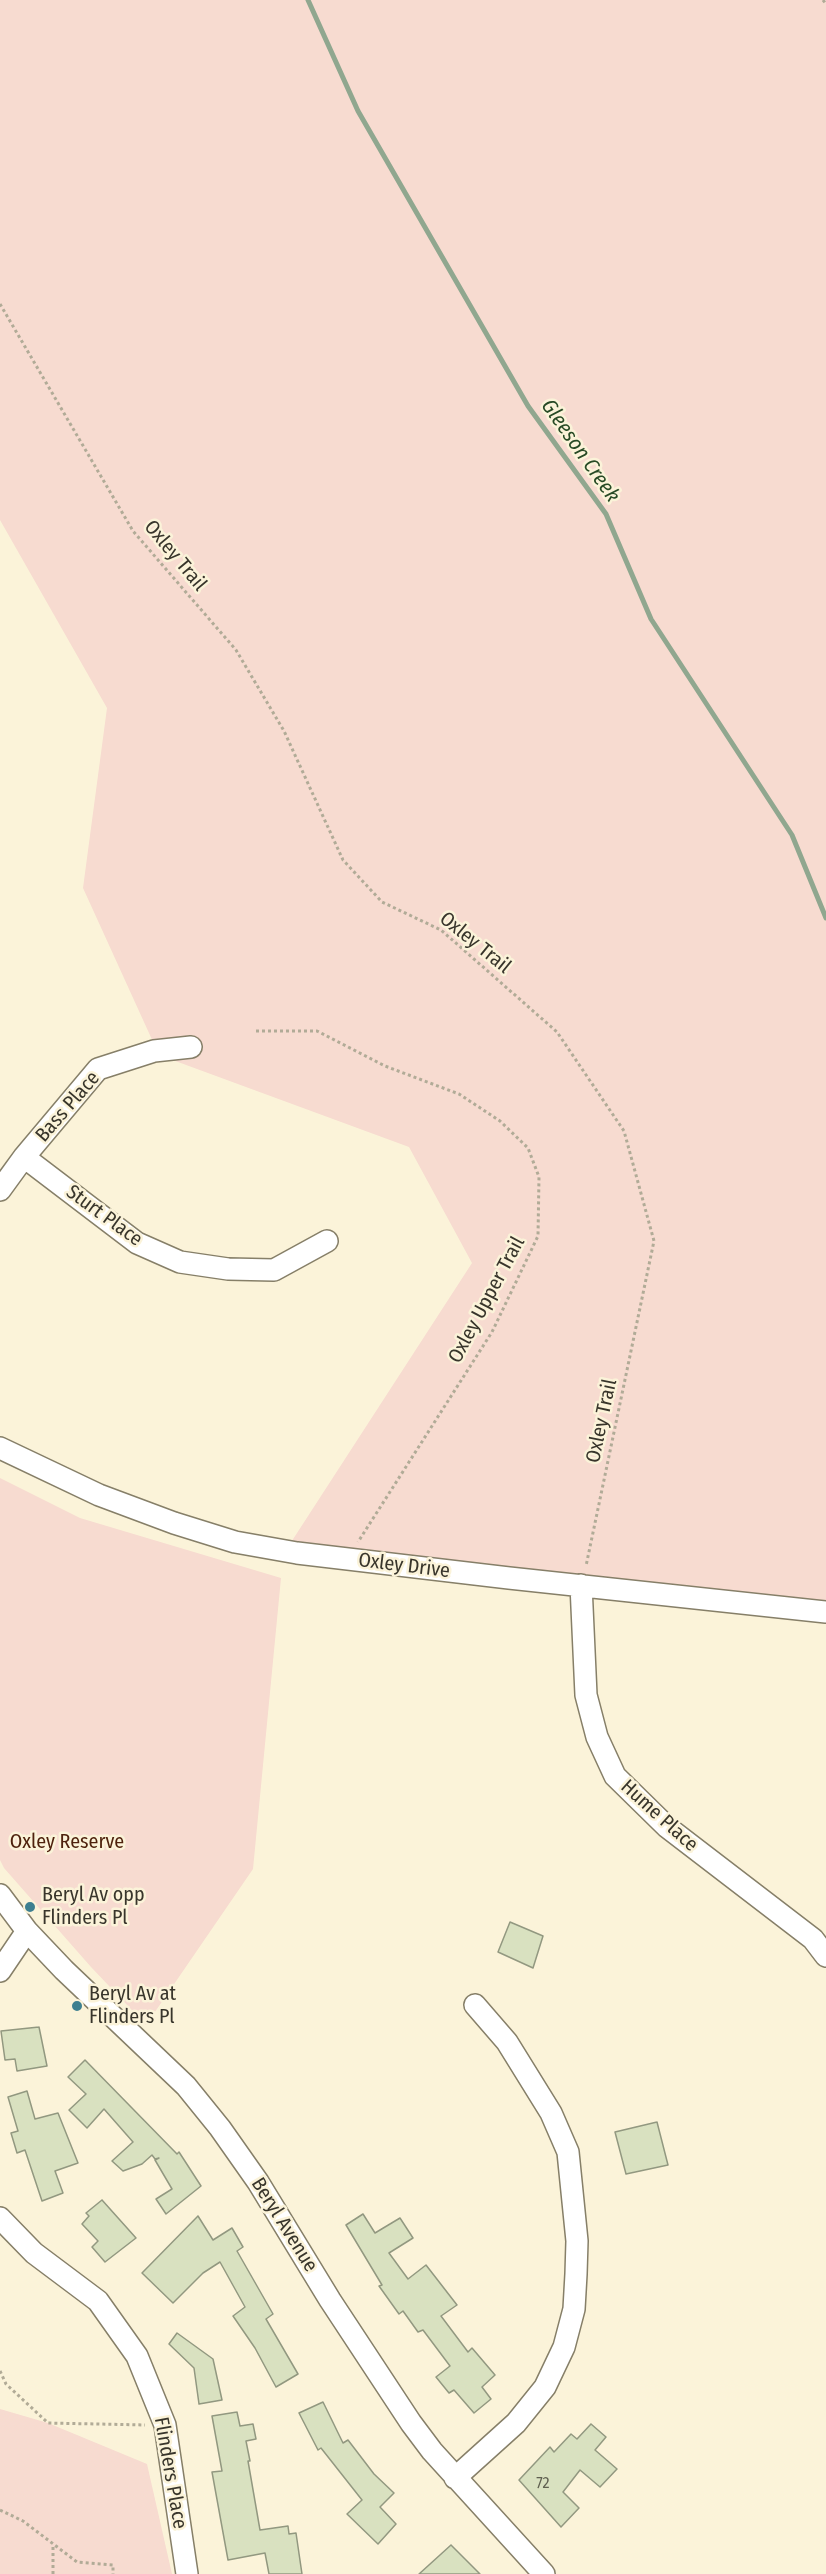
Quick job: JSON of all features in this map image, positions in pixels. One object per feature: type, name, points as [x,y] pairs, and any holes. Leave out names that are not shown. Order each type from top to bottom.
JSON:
[{"type":"street","name":"Bass Place","points":[[0,1190],[24,1157],[98,1069],[154,1051],[191,1047]]},
{"type":"street","name":"Sturt Place","points":[[24,1157],[137,1243],[180,1262],[228,1269],[274,1270],[327,1241]]},
{"type":"street","name":"Oxley Drive","points":[[0,1448],[99,1495],[174,1523],[235,1542],[347,1559],[826,1612]]},
{"type":"street","name":"Hume Place","points":[[581,1585],[586,1695],[597,1737],[615,1776],[667,1827],[813,1939],[826,1956]]},
{"type":"street","name":"Beryl Avenue","points":[[0,1895],[27,1931],[64,1970],[186,2086],[220,2128],[252,2173],[330,2300],[411,2423],[455,2478],[544,2574]]},
{"type":"street","points":[[0,1971],[27,1931]]},
{"type":"street","points":[[455,2478],[516,2423],[545,2387],[564,2347],[574,2309],[576,2274],[577,2241],[568,2152],[551,2113],[507,2042],[475,2005]]},
{"type":"street","name":"Flinders Place","points":[[0,2218],[34,2253],[98,2301],[137,2356],[165,2425],[187,2574]]},
{"type":"path","points":[[823,0],[826,4]]},
{"type":"path","name":"Oxley Trail","points":[[0,304],[133,531],[236,650],[284,731],[343,860],[382,902],[441,930],[557,1032],[624,1131],[654,1240],[611,1454],[581,1585]]},
{"type":"path","name":"Oxley Upper Trail","points":[[256,1031],[317,1031],[385,1066],[459,1094],[500,1121],[528,1148],[539,1178],[538,1236],[492,1332],[347,1559]]},
{"type":"path","points":[[0,2371],[6,2384],[48,2422],[165,2425]]},
{"type":"path","points":[[0,2510],[23,2522],[77,2562],[113,2565],[113,2574]]},
{"type":"path","points":[[53,2544],[53,2574]]},
{"type":"green space","points":[[0,0],[826,0],[826,1612],[286,1550],[472,1263],[409,1147],[159,1055],[83,888],[107,708],[0,520]]},
{"type":"green space","name":"Oxley Reserve","points":[[0,1478],[80,1518],[281,1578],[253,1869],[146,2025],[91,1967],[4,1868],[0,1860]]},
{"type":"green space","points":[[0,2409],[48,2423],[147,2464],[172,2574],[0,2574]]},
{"type":"building","points":[[510,1922],[543,1936],[533,1968],[498,1952]]},
{"type":"building","points":[[39,2027],[47,2066],[17,2071],[15,2059],[5,2060],[1,2031]]},
{"type":"building","points":[[85,2060],[177,2154],[179,2152],[201,2186],[166,2214],[156,2199],[172,2189],[155,2160],[159,2158],[155,2159],[152,2155],[142,2164],[123,2171],[112,2161],[133,2142],[104,2109],[87,2128],[69,2110],[86,2094],[68,2077]]},
{"type":"building","points":[[27,2091],[35,2119],[58,2113],[78,2163],[55,2171],[63,2193],[42,2201],[25,2150],[17,2153],[11,2133],[18,2131],[8,2097]]},
{"type":"building","points":[[657,2122],[668,2165],[626,2174],[615,2132]]},
{"type":"building","points":[[102,2200],[136,2238],[105,2262],[92,2247],[98,2241],[82,2224],[89,2216],[86,2213]]},
{"type":"building","points":[[363,2214],[375,2233],[400,2218],[413,2238],[389,2253],[408,2279],[426,2265],[457,2305],[441,2316],[468,2352],[472,2348],[495,2375],[482,2387],[491,2399],[474,2413],[454,2390],[449,2393],[436,2377],[450,2366],[423,2330],[418,2332],[403,2311],[399,2314],[379,2286],[382,2285],[346,2225]]},
{"type":"building","points":[[198,2216],[213,2240],[232,2228],[243,2247],[237,2251],[273,2314],[266,2319],[298,2374],[276,2387],[255,2348],[233,2316],[245,2307],[220,2262],[203,2273],[173,2303],[142,2273]]},
{"type":"building","points":[[177,2333],[213,2359],[222,2400],[199,2404],[194,2368],[169,2344]]},
{"type":"building","points":[[323,2402],[343,2443],[348,2440],[374,2474],[394,2493],[380,2507],[396,2524],[378,2544],[347,2514],[362,2500],[321,2448],[318,2450],[299,2413]]},
{"type":"building","points":[[237,2412],[240,2426],[253,2424],[256,2439],[246,2441],[260,2530],[288,2526],[289,2534],[296,2533],[302,2574],[269,2574],[265,2553],[228,2560],[212,2472],[222,2471],[212,2416]]},
{"type":"building","points":[[591,2424],[606,2437],[595,2450],[617,2469],[600,2487],[580,2470],[563,2492],[579,2508],[561,2527],[519,2480],[550,2447],[554,2452],[571,2434],[577,2439]]},
{"type":"building","points":[[451,2545],[480,2574],[419,2574]]},
{"type":"waterway","name":"Gleeson Creek","points":[[308,0],[358,111],[528,406],[606,514],[651,619],[792,835],[826,918]]},
{"type":"place","name":"Beryl Av opp Flinders Pl","points":[[30,1907]]},
{"type":"place","name":"Beryl Av at Flinders Pl","points":[[77,2006]]}]
